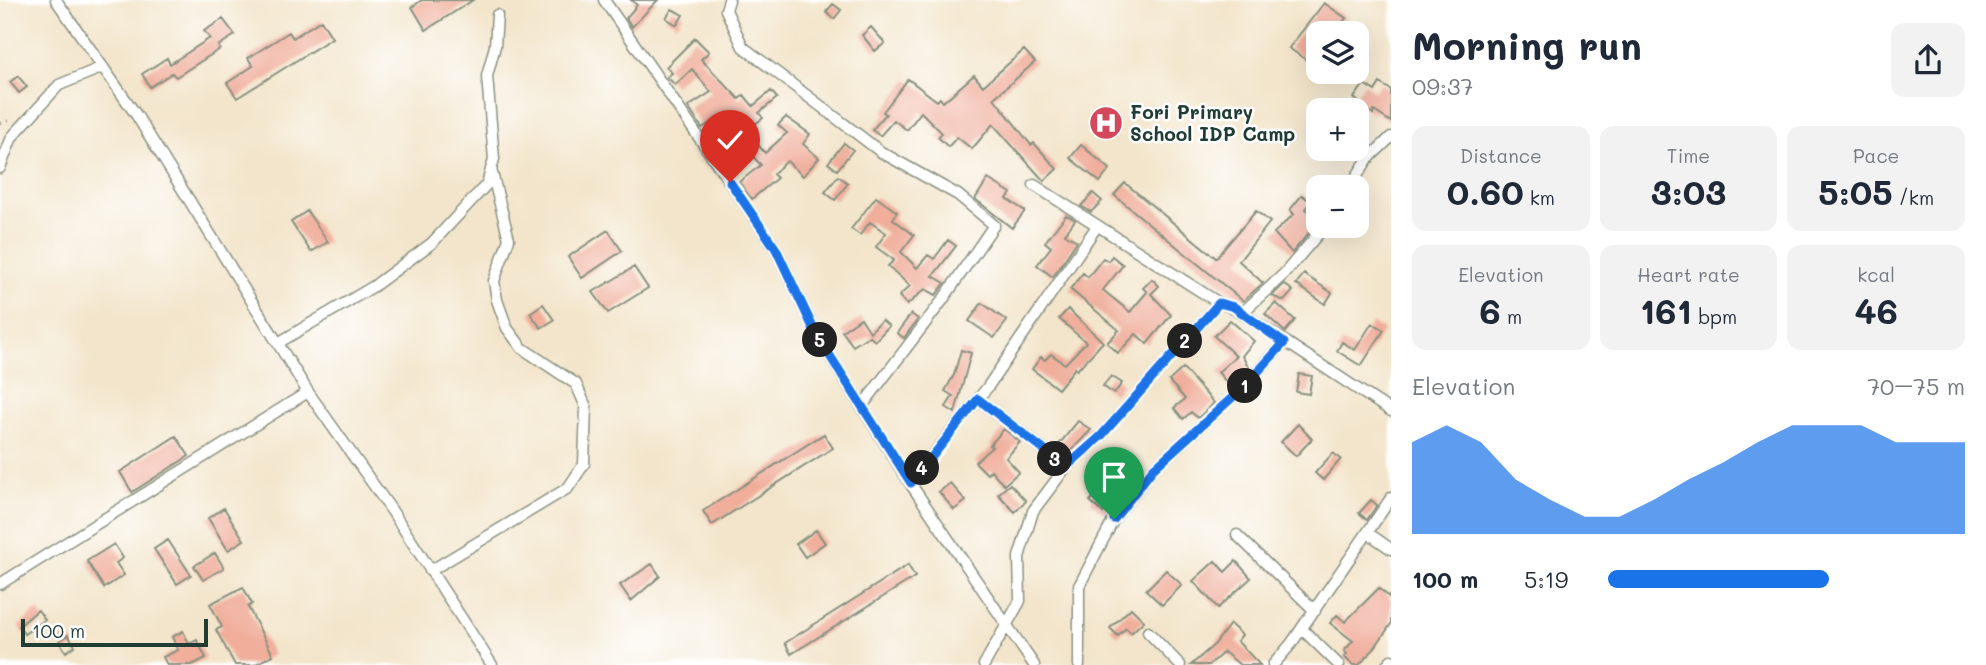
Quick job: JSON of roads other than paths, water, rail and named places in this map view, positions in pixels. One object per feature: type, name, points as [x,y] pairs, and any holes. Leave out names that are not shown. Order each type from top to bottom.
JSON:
[{"type":"street","points":[[56,0],[137,116],[308,392],[492,665]]},
{"type":"street","points":[[604,0],[776,249],[816,334],[911,483],[1009,624],[1034,665]]},
{"type":"street","points":[[729,0],[726,10],[743,47],[881,152],[958,195],[994,225],[942,301],[862,406]]},
{"type":"street","points":[[278,343],[374,286],[432,243],[487,184],[494,159],[487,76],[495,46],[497,15]]},
{"type":"street","points":[[0,168],[12,136],[59,85],[103,67]]},
{"type":"street","points":[[1358,175],[1367,160],[1391,137]]},
{"type":"street","points":[[430,571],[568,488],[584,464],[586,407],[576,384],[522,348],[507,328],[497,300],[494,281],[509,239],[491,169]]},
{"type":"street","points":[[1034,185],[1219,303],[1227,303],[1391,411]]},
{"type":"street","points":[[911,483],[978,399],[1097,226]]},
{"type":"street","points":[[1242,313],[1284,274],[1315,238]]},
{"type":"street","points":[[984,665],[1020,601],[1019,557],[1034,511],[1066,467],[1101,436],[1219,303]]},
{"type":"street","points":[[1079,665],[1079,586],[1114,519],[1153,469],[1244,387],[1284,343]]},
{"type":"street","points":[[0,584],[308,392]]},
{"type":"street","points":[[978,399],[1066,467]]},
{"type":"street","points":[[1273,665],[1315,611],[1391,498]]},
{"type":"street","points":[[1368,533],[1391,549]]},
{"type":"street","points":[[1237,535],[1315,611]]},
{"type":"street","points":[[1302,629],[1339,665]]},
{"type":"street","points":[[1148,632],[1180,665]]},
{"type":"street","points":[[1387,665],[1391,660]]},
{"type":"place","name":"Fori Primary School IDP Camp","points":[[1106,123]]}]
